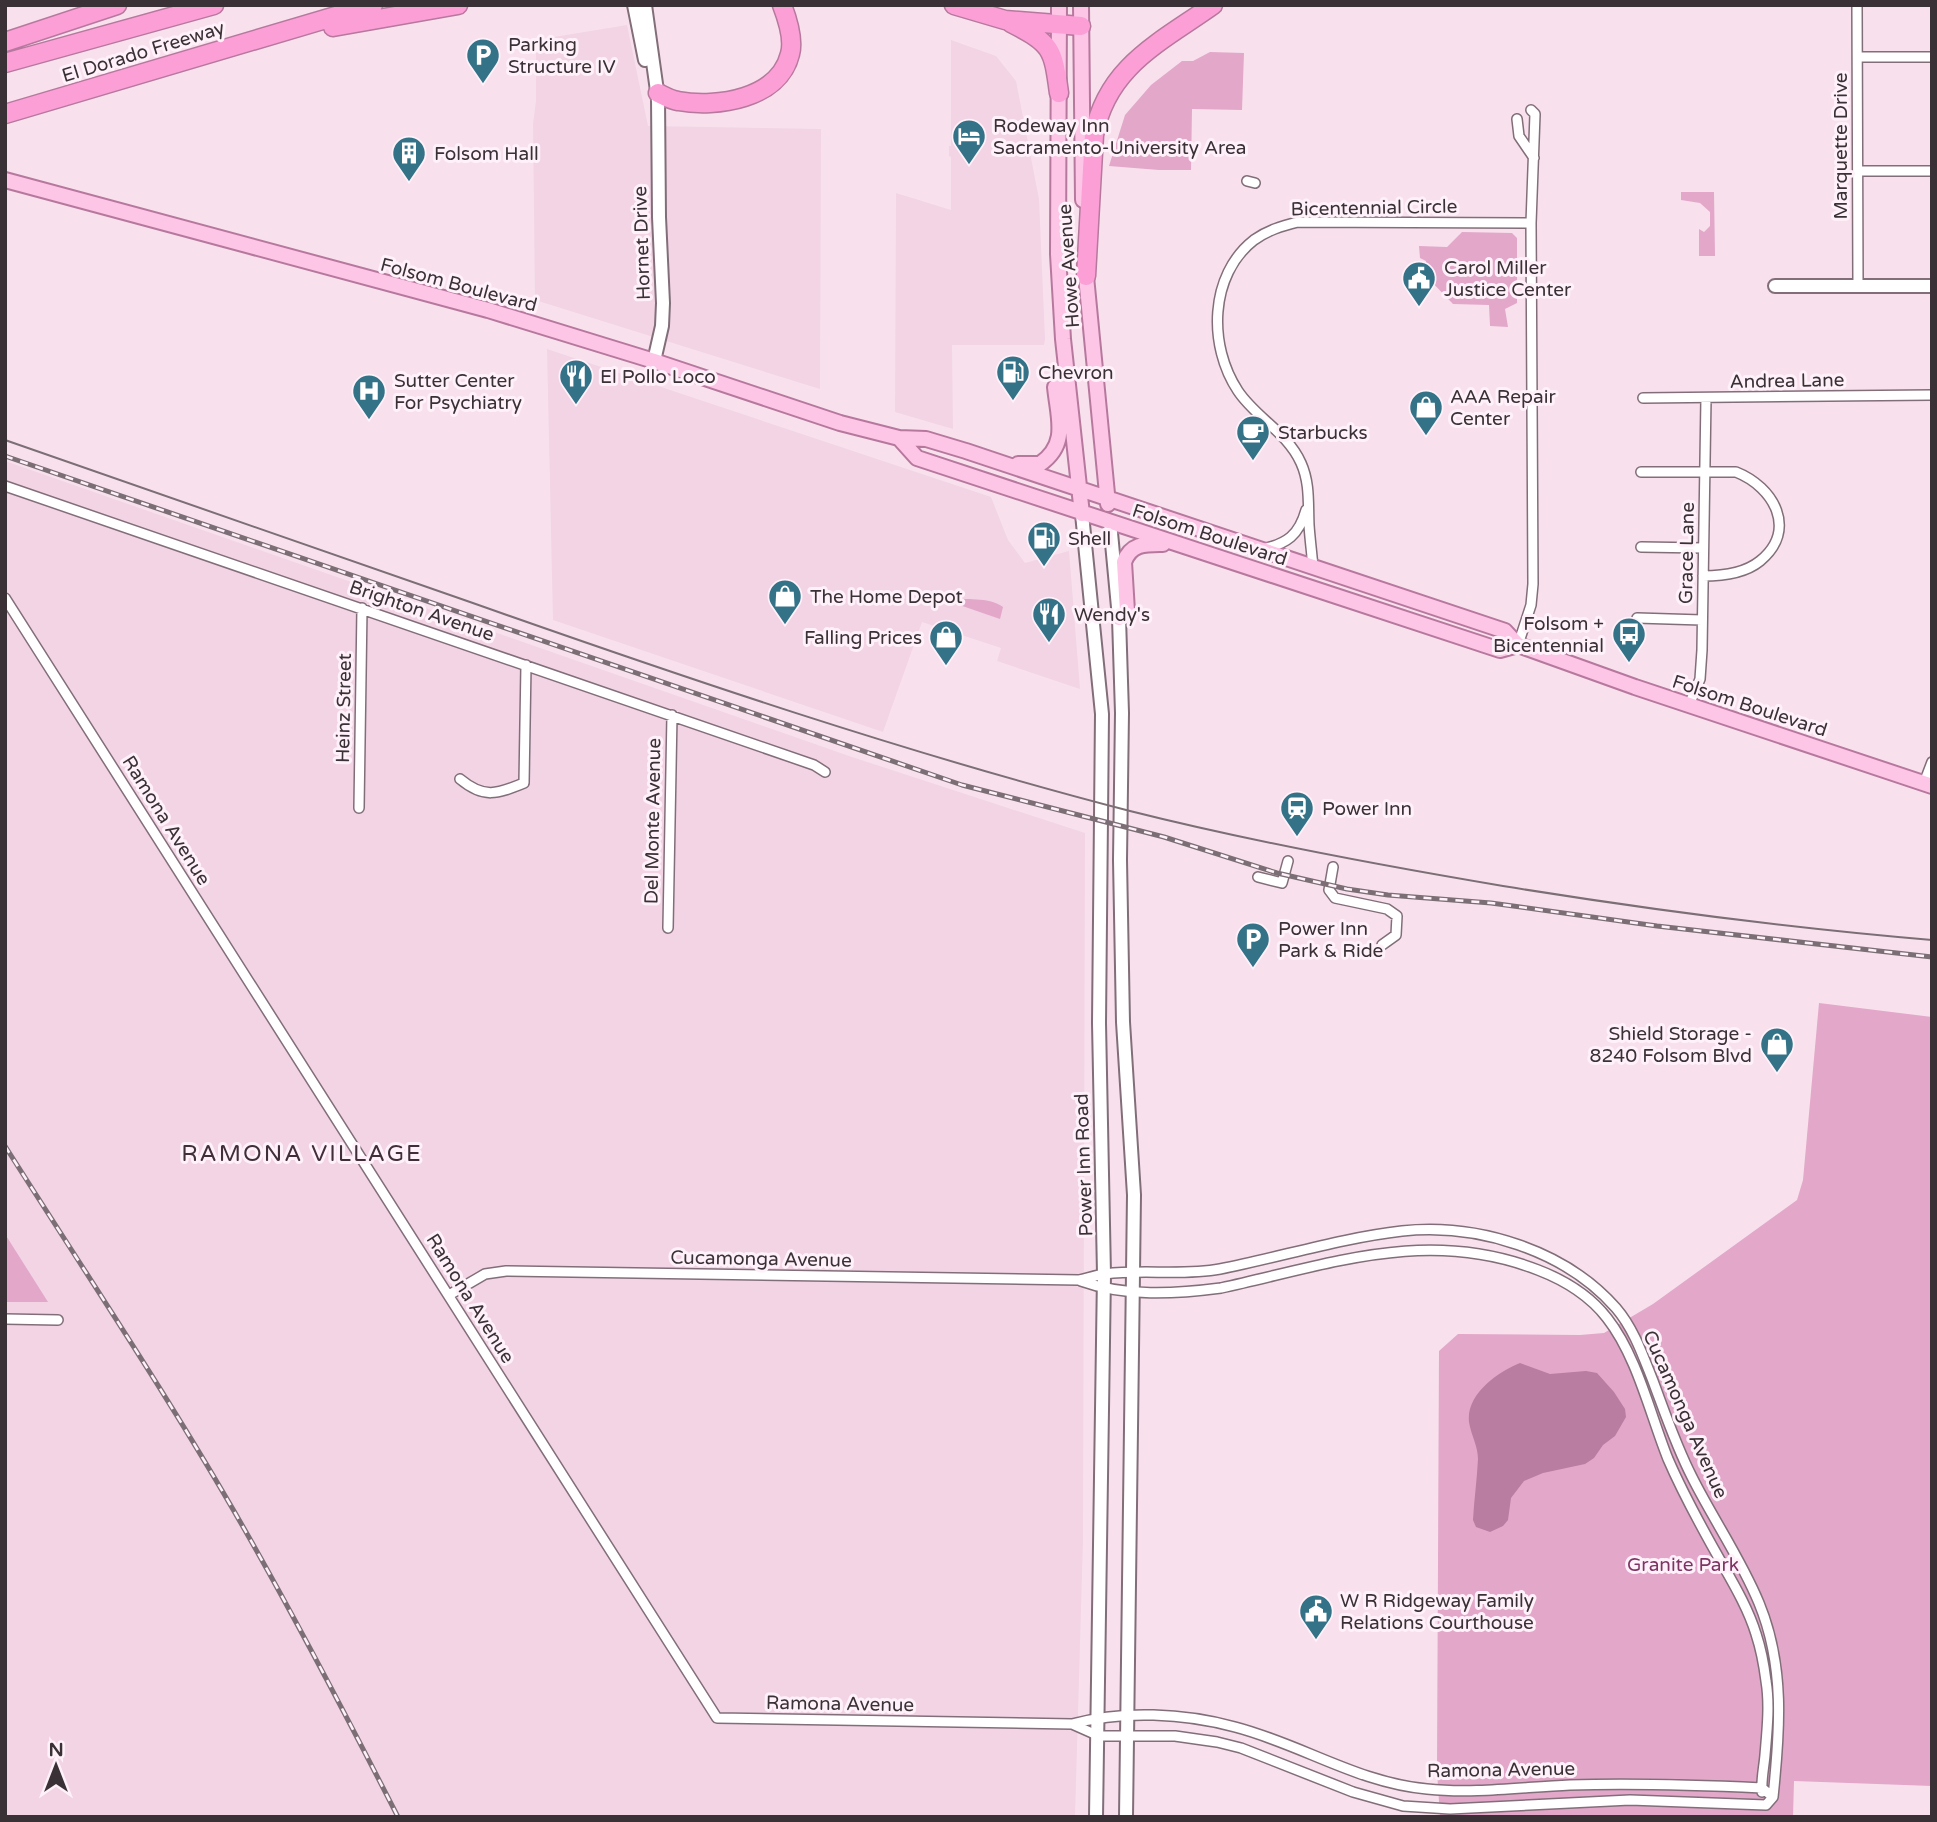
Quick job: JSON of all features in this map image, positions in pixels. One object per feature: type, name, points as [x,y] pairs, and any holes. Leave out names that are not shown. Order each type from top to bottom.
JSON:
[{"type":"highway","points":[[5,42],[117,5]]},
{"type":"highway","name":"El Dorado Freeway","points":[[5,63],[214,5]]},
{"type":"highway","name":"El Dorado Freeway","points":[[5,114],[373,5]]},
{"type":"highway","points":[[254,40],[458,5]]},
{"type":"highway","points":[[658,93],[676,101],[715,102],[739,99],[762,91],[780,75],[791,53],[789,30],[782,5]]},
{"type":"highway","points":[[954,5],[1005,20],[1036,36],[1048,47],[1055,64],[1059,93]]},
{"type":"highway","points":[[1086,276],[1094,135],[1107,94],[1139,57],[1213,5]]},
{"type":"highway","points":[[1005,20],[1082,26]]},
{"type":"main road","name":"Hornet Drive","points":[[634,5],[658,122]]},
{"type":"main road","name":"Hornet Drive","points":[[645,5],[658,93],[663,303],[662,326],[654,361]]},
{"type":"main road","name":"Howe Avenue","points":[[1059,5],[1058,254],[1082,514]]},
{"type":"main road","name":"Howe Avenue","points":[[1081,5],[1086,276],[1110,522]]},
{"type":"main road","name":"Folsom Boulevard","points":[[5,180],[488,310],[654,361],[794,409],[900,438],[926,439],[1505,631],[1518,645],[1928,785]]},
{"type":"main road","points":[[1775,286],[1932,286]]},
{"type":"main road","points":[[1004,464],[1040,464],[1056,450],[1059,439],[1055,387],[1067,374]]},
{"type":"main road","name":"Folsom Boulevard","points":[[900,438],[917,458],[1082,514],[1500,650],[1518,645]]},
{"type":"main road","name":"Power Inn Road","points":[[1082,514],[1102,714],[1100,1031],[1104,1290],[1096,1817]]},
{"type":"main road","points":[[1110,522],[1119,618],[1123,1022],[1132,1143],[1133,1291],[1126,1817]]},
{"type":"main road","points":[[1119,618],[1127,611],[1124,562],[1129,552],[1139,545],[1179,545]]},
{"type":"street","name":"Marquette Drive","points":[[1857,5],[1858,286]]},
{"type":"street","points":[[1857,57],[1932,57]]},
{"type":"street","points":[[1518,645],[1531,605],[1533,584],[1531,223],[1535,114],[1531,110]]},
{"type":"street","points":[[1534,158],[1519,136],[1517,123],[1535,125]]},
{"type":"street","points":[[1858,171],[1932,171]]},
{"type":"street","name":"Bicentennial Circle","points":[[1313,568],[1309,499],[1303,469],[1281,433],[1245,400],[1232,380],[1221,349],[1217,323],[1227,275],[1244,249],[1270,231],[1298,222],[1531,223]]},
{"type":"street","name":"Andrea Lane","points":[[1643,398],[1932,395]]},
{"type":"street","name":"Grace Lane","points":[[1689,705],[1699,678],[1706,398]]},
{"type":"street","points":[[1641,472],[1736,472],[1751,478],[1773,500],[1779,515],[1779,528],[1769,552],[1760,561],[1734,573],[1703,576]]},
{"type":"street","name":"Brighton Avenue","points":[[5,486],[672,715],[814,765],[825,772]]},
{"type":"street","points":[[1261,550],[1295,535],[1304,519],[1309,499]]},
{"type":"street","points":[[1641,547],[1703,548]]},
{"type":"street","name":"Ramona Avenue","points":[[5,598],[717,1718],[1072,1724],[1099,1717],[1173,1717],[1236,1727],[1358,1774],[1393,1784],[1426,1789],[1450,1791],[1632,1784],[1762,1788]]},
{"type":"street","name":"Heinz Street","points":[[359,808],[362,608]]},
{"type":"street","points":[[1637,618],[1702,620]]},
{"type":"street","points":[[460,779],[475,791],[501,792],[524,783],[526,665]]},
{"type":"street","name":"Del Monte Avenue","points":[[668,928],[672,715]]},
{"type":"street","points":[[1928,785],[1932,762]]},
{"type":"street","points":[[1258,877],[1282,883],[1288,861]]},
{"type":"street","points":[[1333,867],[1329,890],[1335,898],[1387,909],[1397,916],[1396,935],[1382,944]]},
{"type":"street","name":"Cucamonga Avenue","points":[[449,1295],[485,1274],[506,1270],[1079,1280],[1104,1273],[1195,1272],[1219,1269],[1377,1235],[1423,1230],[1475,1234],[1530,1250],[1555,1261],[1601,1293],[1632,1331],[1682,1457],[1759,1602],[1774,1656],[1780,1708],[1773,1797]]},
{"type":"street","name":"Cucamonga Avenue","points":[[1079,1280],[1104,1290],[1178,1292],[1221,1288],[1381,1253],[1413,1249],[1452,1250],[1492,1256],[1546,1273],[1582,1294],[1606,1317],[1620,1338],[1690,1506],[1738,1592],[1756,1633],[1767,1684],[1767,1732],[1762,1788],[1766,1805]]},
{"type":"street","points":[[5,1319],[58,1320]]},
{"type":"street","name":"Ramona Avenue","points":[[1072,1724],[1098,1736],[1175,1736],[1217,1742],[1241,1748],[1353,1792],[1403,1806],[1450,1809],[1630,1800],[1766,1805]]},
{"type":"street","points":[[1762,1788],[1773,1797],[1766,1805]]},
{"type":"shaded area","points":[[627,25],[648,126],[821,129],[820,389],[535,300],[533,124],[536,101],[536,40]]},
{"type":"shaded area","points":[[951,40],[996,56],[1016,81],[1039,199],[1045,339],[1044,345],[952,345],[953,429],[895,412],[896,193],[951,210]]},
{"type":"shaded area","points":[[547,349],[991,497],[1008,540],[1025,563],[1069,551],[1080,689],[997,661],[1001,648],[922,622],[883,732],[553,620]]},
{"type":"shaded area","points":[[5,461],[852,757],[1085,833],[1083,1540],[1075,1817],[5,1817]]},
{"type":"shaded area","points":[[1520,1363],[1550,1374],[1586,1371],[1597,1373],[1614,1392],[1625,1409],[1626,1417],[1615,1436],[1585,1464],[1543,1473],[1524,1481],[1511,1498],[1508,1520],[1503,1526],[1490,1532],[1476,1527],[1473,1520],[1478,1459],[1469,1412],[1485,1385]]},
{"type":"green space","points":[[1210,52],[1244,53],[1242,110],[1192,109],[1191,170],[1109,166],[1125,115],[1151,85],[1182,61],[1193,61]]},
{"type":"green space","points":[[1681,192],[1714,192],[1715,256],[1699,256],[1699,229],[1704,232],[1710,226],[1710,212],[1700,203],[1681,200]]},
{"type":"green space","points":[[1462,232],[1512,233],[1517,238],[1517,303],[1505,309],[1508,327],[1490,326],[1489,305],[1453,304],[1426,276],[1426,261],[1420,258],[1419,246],[1447,247]]},
{"type":"green space","points":[[947,597],[997,604],[1003,607],[1000,619],[945,600]]},
{"type":"green space","name":"Granite Park","points":[[1819,1003],[1932,1017],[1932,1786],[1794,1781],[1793,1817],[1440,1817],[1437,1771],[1439,1351],[1458,1334],[1604,1333],[1653,1304],[1797,1200],[1803,1180]]},
{"type":"green space","points":[[5,1234],[48,1302],[5,1302]]},
{"type":"tram line","points":[[5,440],[716,687],[963,765],[1130,811],[1316,852],[1503,886],[1717,917],[1932,940]]},
{"type":"railway","points":[[5,456],[962,785],[1164,837],[1277,873],[1388,895],[1491,903],[1657,926],[1932,957]]},
{"type":"railway","points":[[5,1146],[217,1483],[266,1567],[398,1817]]},
{"type":"place","name":"Parking Structure IV","points":[[483,85]]},
{"type":"place","name":"Rodeway Inn Sacramento-University Area","points":[[969,166]]},
{"type":"place","name":"Folsom Hall","points":[[409,183]]},
{"type":"place","name":"Carol Miller Justice Center","points":[[1419,308]]},
{"type":"place","name":"Chevron","points":[[1013,402]]},
{"type":"place","name":"El Pollo Loco","points":[[576,406]]},
{"type":"place","name":"Sutter Center For Psychiatry","points":[[369,421]]},
{"type":"place","name":"AAA Repair Center","points":[[1426,437]]},
{"type":"place","name":"Starbucks","points":[[1253,462]]},
{"type":"place","name":"Shell","points":[[1044,568]]},
{"type":"place","name":"The Home Depot","points":[[785,626]]},
{"type":"place","name":"Wendy's","points":[[1049,644]]},
{"type":"place","name":"Folsom + Bicentennial","points":[[1629,664]]},
{"type":"place","name":"Falling Prices","points":[[946,667]]},
{"type":"place","name":"Power Inn","points":[[1297,838]]},
{"type":"place","name":"Power Inn Park & Ride","points":[[1253,969]]},
{"type":"place","name":"Shield Storage - 8240 Folsom Blvd","points":[[1777,1074]]},
{"type":"place","name":"W R Ridgeway Family Relations Courthouse","points":[[1316,1641]]},
{"type":"district","name":"RAMONA VILLAGE","points":[[302,1153]]}]
